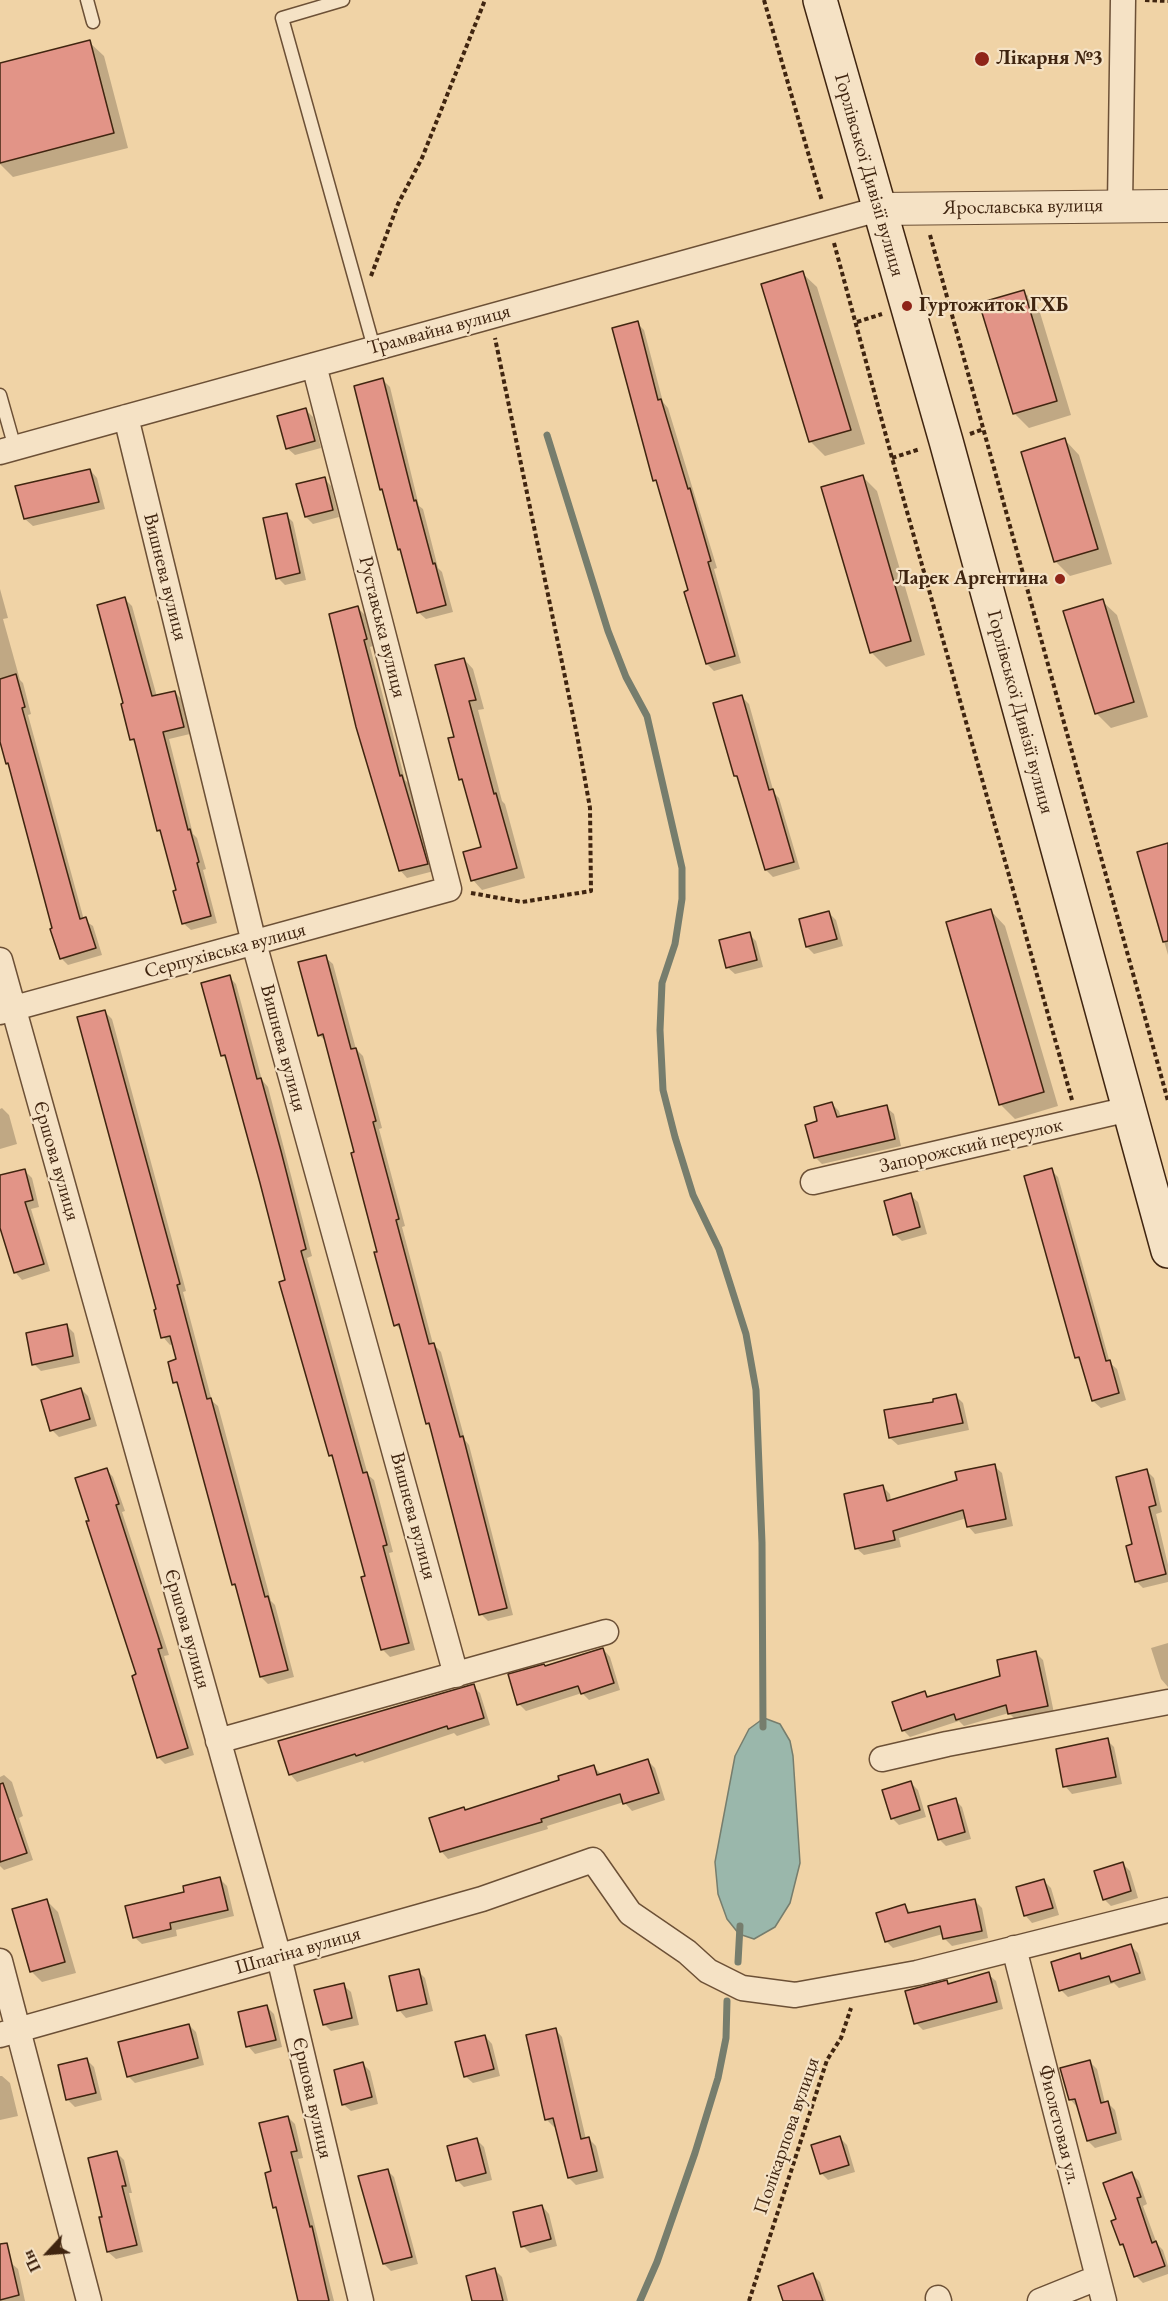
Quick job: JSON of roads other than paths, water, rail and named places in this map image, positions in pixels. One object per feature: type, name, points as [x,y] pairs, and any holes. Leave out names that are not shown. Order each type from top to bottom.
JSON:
[{"type":"main road","name":"Горлівської Дивізії вулиця","points":[[820,0],[946,441],[1168,1251]]},
{"type":"street","points":[[1120,205],[1123,0]]},
{"type":"street","name":"Ярославська вулиця","points":[[879,209],[1168,206]]},
{"type":"street","name":"Трамвайна вулиця","points":[[7,450],[879,209]]},
{"type":"street","name":"Руставська вулиця","points":[[314,364],[449,889]]},
{"type":"street","name":"Вишнева вулиця","points":[[126,417],[254,943],[456,1675]]},
{"type":"street","name":"Серпухівська вулиця","points":[[7,1011],[449,889]]},
{"type":"street","name":"Єршова вулиця","points":[[0,960],[7,1011],[219,1741],[279,1956],[361,2301]]},
{"type":"street","name":"Запорожский переулок","points":[[813,1182],[1129,1109]]},
{"type":"street","points":[[219,1741],[606,1632]]},
{"type":"street","points":[[882,1759],[946,1744],[1168,1702]]},
{"type":"street","name":"Шпагіна вулиця","points":[[9,2032],[482,1899],[594,1860],[630,1913],[687,1952],[708,1971],[742,1988],[795,1995],[917,1974],[1014,1948]]},
{"type":"street","points":[[1014,1948],[1168,1910]]},
{"type":"street","name":"Фиолетовая ул.","points":[[1014,1948],[1104,2301]]},
{"type":"street","points":[[0,1961],[9,2032],[89,2301]]},
{"type":"street","points":[[1040,2301],[1097,2278]]},
{"type":"lane","points":[[87,0],[93,22]]},
{"type":"lane","points":[[343,0],[282,18],[374,348]]},
{"type":"lane","points":[[0,395],[7,450]]},
{"type":"waterway","points":[[547,435],[608,631],[626,677],[647,716],[682,868],[682,899],[675,944],[662,983],[660,1030],[663,1090],[693,1195],[719,1249],[746,1334],[756,1390],[762,1543],[763,1727]]},
{"type":"waterway","points":[[738,1962],[740,1926]]},
{"type":"waterway","points":[[640,2301],[657,2262],[718,2078],[726,2038],[727,2001]]},
{"type":"place","name":"Лікарня №3","points":[[982,59]]},
{"type":"place","name":"Гуртожиток ГХБ","points":[[907,306]]},
{"type":"place","name":"Ларек Аргентина","points":[[1060,579]]}]
